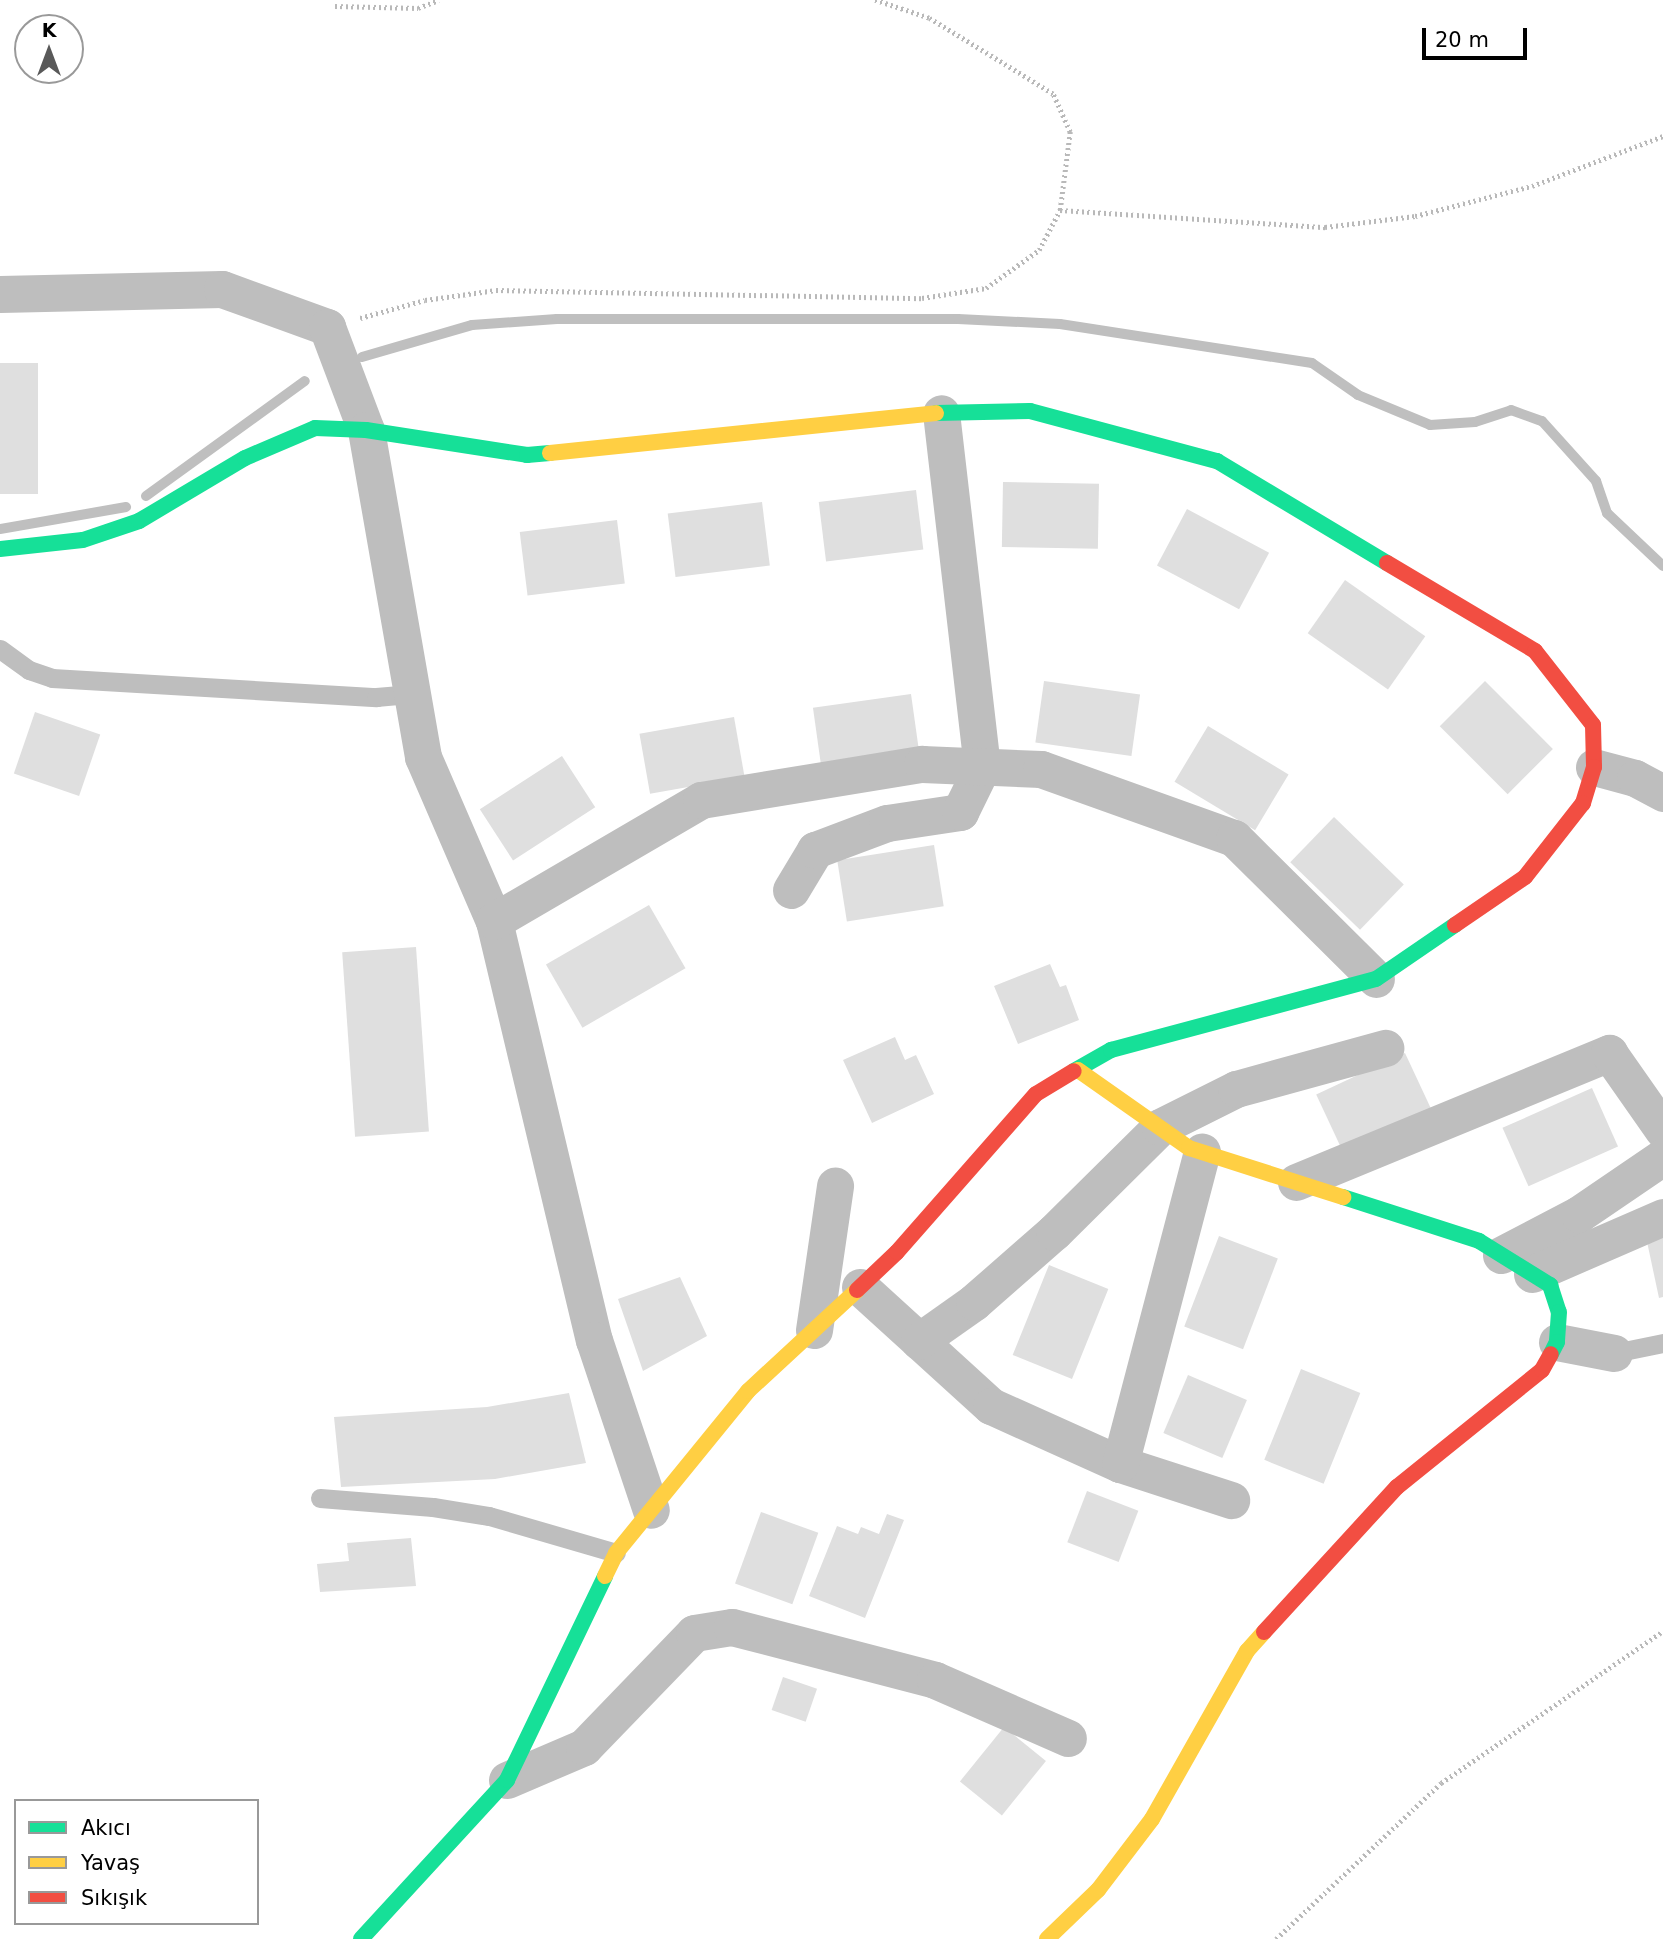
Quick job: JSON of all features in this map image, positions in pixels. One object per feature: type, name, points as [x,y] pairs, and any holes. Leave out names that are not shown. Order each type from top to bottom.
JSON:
[{"type":"street","points":[[0,294],[222,289],[327,327],[366,430],[423,758],[494,921],[594,1340],[651,1510]]},
{"type":"street","points":[[0,549],[83,540],[139,521],[245,458],[315,428],[366,430],[527,455],[941,413],[1030,411],[1216,461],[1535,651],[1593,725],[1594,767],[1583,803],[1525,877],[1376,979],[1111,1050],[1037,1094],[897,1252],[748,1391],[616,1553],[507,1780],[361,1939]]},
{"type":"street","points":[[791,890],[815,849],[887,824],[960,812],[982,767],[941,413]]},
{"type":"street","points":[[494,921],[701,800],[922,764],[1041,769],[1234,838],[1376,979]]},
{"type":"street","points":[[1594,767],[1635,778],[1663,793]]},
{"type":"street","points":[[919,1341],[974,1302],[1054,1232],[1160,1127],[1236,1089],[1385,1048]]},
{"type":"street","points":[[1296,1182],[1609,1053],[1663,1130]]},
{"type":"street","points":[[1047,1939],[1098,1890],[1152,1819],[1247,1651],[1397,1487],[1542,1370],[1557,1342],[1559,1312],[1550,1285],[1479,1241],[1202,1152],[1160,1127],[1078,1069]]},
{"type":"street","points":[[1120,1464],[1202,1152]]},
{"type":"street","points":[[1501,1255],[1579,1214],[1663,1157]]},
{"type":"street","points":[[814,1330],[835,1186]]},
{"type":"street","points":[[1532,1274],[1663,1217]]},
{"type":"street","points":[[860,1287],[991,1406],[1120,1464],[1231,1500]]},
{"type":"street","points":[[1557,1342],[1614,1353]]},
{"type":"street","points":[[507,1780],[584,1747],[694,1633],[732,1627],[934,1680],[1068,1738]]},
{"type":"lane","points":[[0,649],[29,670],[52,678],[376,697],[412,694]]},
{"type":"lane","points":[[1614,1353],[1663,1343]]},
{"type":"lane","points":[[320,1499],[422,1505],[489,1516],[616,1553]]},
{"type":"path","points":[[335,6],[418,8],[439,0]]},
{"type":"path","points":[[327,327],[425,300],[496,290],[922,298],[986,288],[1039,250],[1060,210],[1070,132],[1053,94],[929,18],[876,0]]},
{"type":"path","points":[[1060,210],[1325,227],[1415,216],[1532,186],[1663,136]]},
{"type":"path","points":[[1276,1939],[1441,1783],[1663,1631]]},
{"type":"building","points":[[0,363],[38,363],[38,494],[0,494]]},
{"type":"building","points":[[1003,482],[1099,484],[1098,549],[1002,547]]},
{"type":"building","points":[[916,490],[923,550],[826,561],[819,502]]},
{"type":"building","points":[[762,502],[770,566],[676,577],[668,514]]},
{"type":"building","points":[[1187,509],[1269,553],[1239,609],[1157,566]]},
{"type":"building","points":[[617,520],[625,584],[528,595],[520,532]]},
{"type":"building","points":[[1345,580],[1425,636],[1388,689],[1308,633]]},
{"type":"building","points":[[1044,681],[1140,694],[1131,756],[1035,742]]},
{"type":"building","points":[[1485,681],[1553,749],[1508,794],[1440,726]]},
{"type":"building","points":[[911,694],[920,755],[822,769],[813,708]]},
{"type":"building","points":[[35,712],[100,734],[79,796],[14,773]]},
{"type":"building","points":[[734,717],[745,777],[650,794],[639,734]]},
{"type":"building","points":[[1208,726],[1289,774],[1255,830],[1175,782]]},
{"type":"building","points":[[562,756],[595,807],[513,861],[480,809]]},
{"type":"building","points":[[1334,817],[1404,884],[1360,930],[1290,862]]},
{"type":"building","points":[[934,845],[944,906],[847,922],[837,860]]},
{"type":"building","points":[[649,905],[686,968],[582,1028],[546,964]]},
{"type":"building","points":[[416,947],[429,1132],[355,1137],[342,952]]},
{"type":"building","points":[[1050,964],[1060,987],[1066,985],[1079,1020],[1018,1044],[994,986]]},
{"type":"building","points":[[895,1037],[905,1060],[916,1055],[934,1094],[872,1123],[843,1060]]},
{"type":"building","points":[[1405,1053],[1432,1110],[1343,1152],[1316,1094]]},
{"type":"building","points":[[1592,1088],[1618,1146],[1529,1186],[1502,1128]]},
{"type":"building","points":[[1663,1233],[1663,1297],[1659,1298],[1646,1237]]},
{"type":"building","points":[[1219,1236],[1278,1259],[1243,1349],[1184,1327]]},
{"type":"building","points":[[1049,1265],[1108,1289],[1072,1379],[1013,1355]]},
{"type":"building","points":[[680,1277],[707,1336],[643,1371],[618,1299]]},
{"type":"building","points":[[1301,1369],[1360,1393],[1324,1484],[1264,1460]]},
{"type":"building","points":[[1188,1375],[1247,1400],[1222,1458],[1163,1433]]},
{"type":"building","points":[[569,1393],[586,1463],[495,1479],[341,1487],[334,1417],[487,1407]]},
{"type":"building","points":[[1087,1491],[1138,1511],[1119,1562],[1067,1542]]},
{"type":"building","points":[[761,1512],[818,1533],[792,1604],[735,1583]]},
{"type":"building","points":[[887,1514],[904,1520],[865,1618],[809,1596],[837,1526],[858,1534],[861,1527],[879,1534]]},
{"type":"building","points":[[411,1538],[416,1586],[320,1592],[317,1564],[349,1561],[347,1543]]},
{"type":"building","points":[[783,1677],[817,1689],[806,1722],[772,1710]]},
{"type":"building","points":[[1004,1727],[1046,1761],[1002,1815],[960,1781]]},
{"type":"waterway","points":[[362,357],[472,325],[557,319],[958,319],[1060,324],[1312,363],[1358,395],[1430,425],[1475,422],[1511,410],[1542,421],[1596,481],[1607,513],[1663,566]]},
{"type":"waterway","points":[[146,496],[305,381]]},
{"type":"waterway","points":[[0,529],[126,507]]},
{"type":"traffic: fast","points":[[936,413],[1030,411],[1217,461],[1387,563]]},
{"type":"traffic: fast","points":[[0,549],[83,540],[139,521],[245,458],[315,428],[366,430],[527,455],[550,453]]},
{"type":"traffic: fast","points":[[1074,1071],[1111,1050],[1376,979],[1455,925]]},
{"type":"traffic: fast","points":[[1343,1197],[1479,1241],[1550,1285],[1559,1312],[1557,1342],[1551,1354]]},
{"type":"traffic: fast","points":[[361,1939],[507,1780],[605,1576]]},
{"type":"traffic: slow","points":[[550,453],[936,413]]},
{"type":"traffic: slow","points":[[1078,1070],[1189,1148],[1343,1197]]},
{"type":"traffic: slow","points":[[605,1576],[616,1553],[748,1391],[857,1290]]},
{"type":"traffic: slow","points":[[1047,1939],[1098,1890],[1152,1819],[1247,1651],[1264,1632]]},
{"type":"traffic: jam","points":[[1387,563],[1535,651],[1593,725],[1594,767],[1583,803],[1525,877],[1455,925]]},
{"type":"traffic: jam","points":[[857,1290],[897,1252],[1036,1094],[1074,1071]]},
{"type":"traffic: jam","points":[[1264,1632],[1397,1487],[1542,1370],[1551,1354]]}]
